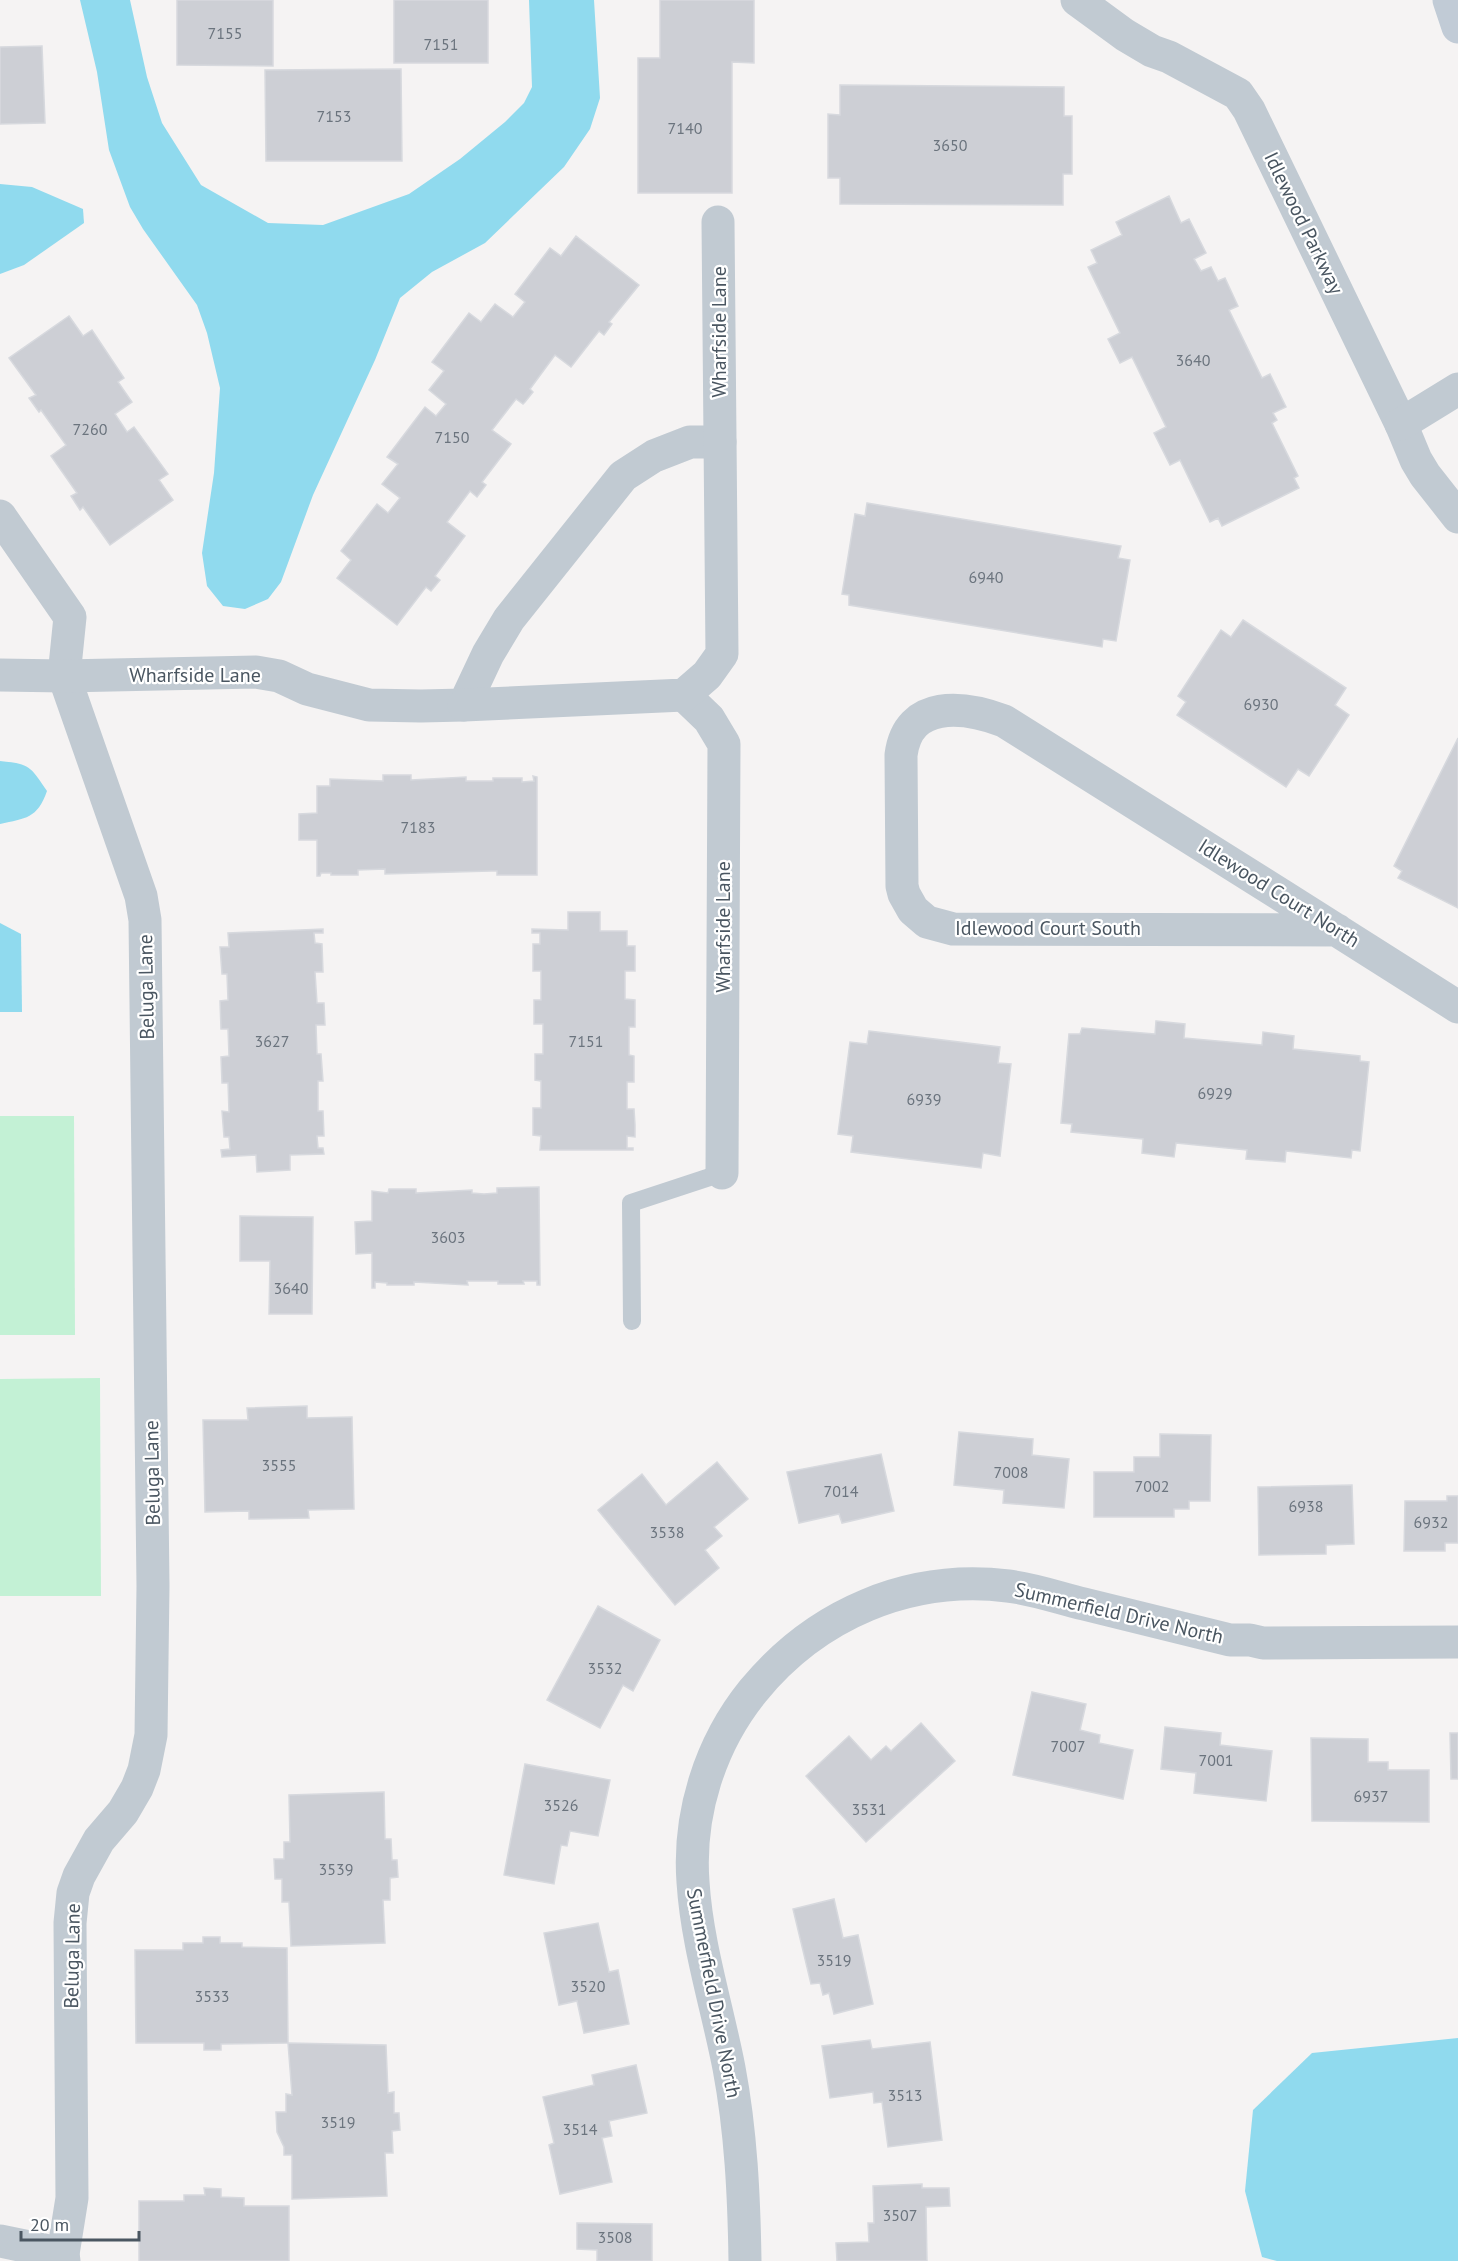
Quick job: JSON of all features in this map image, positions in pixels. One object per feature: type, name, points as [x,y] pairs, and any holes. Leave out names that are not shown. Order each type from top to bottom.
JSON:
[{"type":"street","name":"Idlewood Parkway","points":[[1077,0],[1125,35],[1152,51],[1169,57],[1238,94],[1249,110],[1401,424],[1416,460],[1458,517]]},
{"type":"street","points":[[1449,0],[1458,27]]},
{"type":"street","name":"Wharfside Lane","points":[[0,675],[256,672],[279,675],[307,689],[369,705],[464,705],[684,695],[707,675],[722,654],[718,222]]},
{"type":"street","points":[[1401,424],[1458,389]]},
{"type":"street","points":[[464,705],[488,654],[509,619],[622,476],[654,456],[690,442],[720,442]]},
{"type":"street","points":[[0,516],[70,617],[64,676]]},
{"type":"street","name":"Beluga Lane","points":[[64,676],[141,896],[145,920],[153,1586],[151,1735],[144,1770],[123,1812],[99,1840],[88,1858],[79,1876],[72,1903],[70,1923],[72,2198],[64,2258]]},
{"type":"street","name":"Wharfside Lane","points":[[684,695],[709,719],[724,744],[722,1173]]},
{"type":"street","name":"Idlewood Court South","points":[[1099,781],[1004,721],[987,715],[973,711],[939,710],[914,722],[904,737],[901,754],[902,886],[913,910],[927,922],[953,929],[1337,930]]},
{"type":"street","name":"Idlewood Court North","points":[[1099,781],[1458,1007]]},
{"type":"street","name":"Summerfield Drive North","points":[[745,2261],[745,2203],[739,2128],[695,1904],[693,1847],[702,1791],[723,1737],[742,1705],[779,1661],[824,1626],[875,1601],[912,1590],[950,1585],[1007,1586],[1230,1640],[1250,1640],[1263,1643],[1458,1642]]},
{"type":"street","points":[[0,2241],[64,2258]]},
{"type":"lane","points":[[632,1321],[631,1203],[722,1173]]},
{"type":"green space","points":[[0,1116],[74,1116],[75,1335],[0,1335]]},
{"type":"green space","points":[[100,1378],[101,1596],[0,1596],[0,1379]]},
{"type":"water","points":[[80,0],[130,0],[147,77],[162,123],[201,185],[268,223],[323,225],[409,194],[460,159],[524,103],[532,87],[529,0],[594,0],[600,98],[590,129],[564,167],[485,243],[432,272],[400,298],[375,360],[313,495],[281,582],[268,599],[245,609],[223,606],[207,586],[202,553],[214,473],[220,388],[207,333],[197,305],[130,207],[109,150],[97,72]]},
{"type":"water","points":[[0,184],[32,187],[83,209],[84,223],[24,265],[0,274]]},
{"type":"water","points":[[0,761],[24,765],[33,771],[47,791],[35,812],[29,816],[0,824]]},
{"type":"water","points":[[0,923],[21,934],[22,1012],[0,1012]]},
{"type":"water","points":[[1458,2038],[1458,2261],[1277,2261],[1262,2257],[1245,2191],[1253,2110],[1312,2053]]},
{"type":"building","points":[[177,0],[273,0],[273,66],[177,65]]},
{"type":"building","points":[[394,0],[488,0],[488,63],[394,63]]},
{"type":"building","points":[[660,0],[754,0],[754,63],[732,62],[732,193],[638,193],[638,58],[660,58]]},
{"type":"building","points":[[42,46],[45,123],[0,124],[0,47]]},
{"type":"building","points":[[401,69],[402,161],[266,161],[265,70]]},
{"type":"building","points":[[840,85],[1064,87],[1064,116],[1072,116],[1072,174],[1063,174],[1063,205],[840,204],[840,178],[828,178],[828,114],[840,115]]},
{"type":"building","points":[[1169,196],[1181,223],[1189,219],[1206,253],[1194,259],[1201,271],[1211,267],[1218,281],[1225,278],[1238,306],[1229,310],[1262,378],[1270,374],[1286,407],[1273,413],[1277,420],[1272,423],[1298,476],[1294,478],[1299,488],[1222,526],[1218,518],[1210,522],[1180,460],[1170,465],[1154,433],[1166,427],[1132,357],[1120,363],[1108,339],[1120,333],[1088,267],[1097,263],[1091,250],[1122,235],[1116,222]]},
{"type":"building","points":[[576,236],[639,285],[609,322],[612,324],[604,335],[599,331],[571,367],[555,355],[530,389],[533,392],[525,402],[523,404],[516,399],[492,430],[511,444],[482,482],[486,485],[477,497],[470,491],[447,522],[465,536],[435,576],[440,580],[431,591],[426,587],[397,625],[337,578],[351,560],[341,551],[377,504],[388,513],[400,498],[382,484],[398,464],[387,457],[425,407],[436,416],[446,404],[429,390],[444,371],[432,362],[469,313],[481,322],[495,304],[513,317],[525,302],[515,294],[550,248],[561,256]]},
{"type":"building","points":[[69,316],[83,336],[92,330],[124,378],[118,382],[132,402],[115,414],[127,432],[134,427],[168,474],[159,480],[173,500],[110,545],[83,507],[80,510],[71,496],[77,493],[51,456],[66,445],[41,410],[39,412],[29,398],[36,395],[9,358]]},
{"type":"building","points":[[867,503],[1121,546],[1118,558],[1130,560],[1116,641],[1103,639],[1102,647],[849,605],[849,595],[842,594],[855,514],[865,516]]},
{"type":"building","points":[[1243,620],[1346,688],[1335,705],[1349,715],[1309,776],[1298,769],[1286,787],[1177,715],[1186,702],[1178,696],[1221,630],[1231,637]]},
{"type":"building","points":[[1458,738],[1458,908],[1398,878],[1402,871],[1394,866]]},
{"type":"building","points":[[383,775],[411,775],[411,780],[466,777],[466,781],[493,781],[493,778],[522,778],[522,782],[534,781],[533,776],[537,777],[537,875],[497,875],[497,871],[385,874],[385,869],[358,870],[358,875],[321,873],[317,876],[317,840],[299,840],[299,814],[317,813],[317,786],[330,786],[330,779],[383,781]]},
{"type":"building","points":[[568,912],[600,912],[600,931],[627,931],[627,946],[635,946],[635,971],[625,971],[625,999],[635,1000],[635,1027],[629,1027],[629,1055],[634,1056],[634,1082],[627,1082],[627,1109],[634,1109],[635,1137],[627,1136],[627,1148],[633,1148],[633,1150],[540,1150],[541,1136],[533,1135],[533,1108],[541,1108],[541,1081],[535,1080],[535,1054],[543,1054],[543,1024],[534,1024],[534,1000],[541,1000],[541,971],[533,971],[533,944],[540,944],[540,933],[532,933],[532,929],[568,930]]},
{"type":"building","points":[[323,929],[323,933],[314,933],[315,943],[322,944],[323,972],[315,972],[317,1003],[324,1003],[325,1025],[316,1025],[317,1054],[321,1054],[323,1081],[318,1081],[318,1111],[323,1111],[324,1136],[317,1136],[318,1148],[323,1148],[324,1154],[290,1155],[290,1170],[257,1172],[256,1155],[222,1157],[221,1150],[230,1149],[229,1137],[224,1137],[222,1111],[229,1112],[228,1083],[222,1083],[221,1057],[229,1056],[228,1029],[221,1029],[220,1001],[228,1000],[227,974],[222,974],[220,947],[229,947],[228,933]]},
{"type":"building","points":[[1156,1021],[1185,1024],[1184,1038],[1262,1045],[1263,1032],[1294,1036],[1293,1049],[1360,1056],[1360,1061],[1369,1062],[1360,1151],[1352,1150],[1351,1158],[1286,1151],[1285,1162],[1246,1159],[1247,1150],[1176,1143],[1174,1157],[1142,1153],[1143,1139],[1071,1132],[1072,1124],[1061,1123],[1069,1034],[1080,1034],[1082,1028],[1155,1034]]},
{"type":"building","points":[[869,1031],[1000,1047],[998,1063],[1011,1064],[1000,1156],[983,1153],[981,1168],[851,1152],[853,1136],[838,1134],[850,1042],[867,1044]]},
{"type":"building","points":[[539,1187],[540,1285],[537,1285],[537,1281],[523,1281],[524,1284],[498,1284],[498,1281],[467,1281],[468,1285],[414,1282],[414,1285],[387,1285],[387,1283],[375,1282],[375,1288],[372,1288],[372,1253],[356,1254],[355,1222],[372,1221],[372,1191],[388,1193],[389,1189],[416,1189],[416,1193],[472,1190],[472,1193],[484,1194],[497,1193],[497,1188]]},
{"type":"building","points":[[240,1216],[313,1217],[312,1314],[269,1314],[270,1261],[240,1261]]},
{"type":"building","points":[[307,1406],[307,1418],[352,1417],[354,1509],[308,1510],[309,1518],[249,1519],[249,1511],[205,1512],[203,1420],[248,1420],[247,1408]]},
{"type":"building","points":[[959,1432],[1033,1439],[1032,1455],[1069,1459],[1064,1508],[1003,1503],[1004,1490],[954,1485]]},
{"type":"building","points":[[1160,1434],[1211,1435],[1210,1501],[1189,1501],[1189,1509],[1174,1509],[1174,1517],[1094,1517],[1094,1472],[1134,1472],[1134,1457],[1160,1457]]},
{"type":"building","points":[[881,1454],[894,1511],[842,1523],[839,1514],[799,1523],[787,1472]]},
{"type":"building","points":[[717,1462],[748,1499],[714,1527],[722,1536],[705,1550],[719,1568],[675,1605],[598,1510],[642,1474],[666,1505]]},
{"type":"building","points":[[1352,1485],[1354,1544],[1326,1545],[1326,1554],[1259,1555],[1258,1487]]},
{"type":"building","points":[[1447,1496],[1458,1496],[1458,1543],[1445,1543],[1445,1551],[1404,1551],[1405,1501],[1447,1501]]},
{"type":"building","points":[[598,1606],[660,1640],[633,1691],[623,1685],[600,1728],[547,1700]]},
{"type":"building","points":[[1032,1692],[1086,1704],[1080,1730],[1100,1735],[1099,1743],[1133,1750],[1123,1799],[1013,1775]]},
{"type":"building","points":[[921,1723],[955,1761],[866,1842],[806,1776],[849,1736],[871,1760],[886,1746],[891,1751]]},
{"type":"building","points":[[1165,1727],[1221,1733],[1220,1745],[1272,1751],[1266,1801],[1194,1793],[1196,1773],[1161,1769]]},
{"type":"building","points":[[1450,1733],[1458,1733],[1458,1779],[1451,1779]]},
{"type":"building","points":[[1311,1738],[1368,1739],[1368,1762],[1388,1762],[1388,1770],[1429,1770],[1429,1822],[1312,1821]]},
{"type":"building","points":[[525,1764],[610,1780],[598,1836],[570,1831],[567,1846],[561,1845],[554,1884],[504,1875]]},
{"type":"building","points":[[384,1792],[385,1839],[391,1839],[392,1860],[397,1860],[398,1877],[390,1878],[390,1900],[383,1900],[385,1943],[291,1946],[289,1902],[282,1902],[282,1879],[275,1879],[274,1859],[284,1859],[284,1842],[290,1842],[289,1795]]},
{"type":"building","points":[[834,1899],[843,1938],[858,1935],[873,2004],[834,2014],[829,1993],[823,1995],[820,1983],[811,1984],[793,1909]]},
{"type":"building","points":[[598,1923],[609,1972],[618,1970],[629,2024],[584,2033],[577,2001],[559,2005],[544,1933]]},
{"type":"building","points":[[203,1937],[220,1937],[220,1943],[242,1943],[242,1947],[287,1948],[288,2043],[221,2044],[221,2050],[204,2050],[204,2043],[136,2043],[135,1950],[183,1950],[183,1943],[203,1943]]},
{"type":"building","points":[[870,2040],[872,2049],[930,2042],[942,2140],[888,2147],[882,2102],[874,2103],[873,2092],[830,2098],[822,2046]]},
{"type":"building","points":[[288,2043],[386,2045],[388,2093],[394,2092],[394,2113],[399,2113],[400,2130],[392,2131],[393,2153],[385,2153],[387,2196],[292,2199],[292,2155],[284,2155],[284,2147],[277,2132],[276,2112],[286,2112],[286,2094],[292,2095]]},
{"type":"building","points":[[636,2065],[647,2113],[609,2121],[612,2136],[602,2138],[612,2182],[560,2194],[549,2145],[554,2143],[543,2097],[594,2085],[592,2075]]},
{"type":"building","points":[[922,2184],[922,2188],[949,2188],[950,2206],[926,2207],[927,2261],[837,2261],[836,2243],[869,2242],[868,2223],[874,2223],[873,2186]]},
{"type":"building","points":[[204,2188],[221,2189],[221,2197],[244,2198],[244,2206],[289,2206],[289,2261],[139,2261],[139,2201],[184,2201],[184,2195],[205,2195]]},
{"type":"building","points":[[577,2223],[652,2224],[652,2261],[597,2261],[597,2250],[577,2249]]}]
